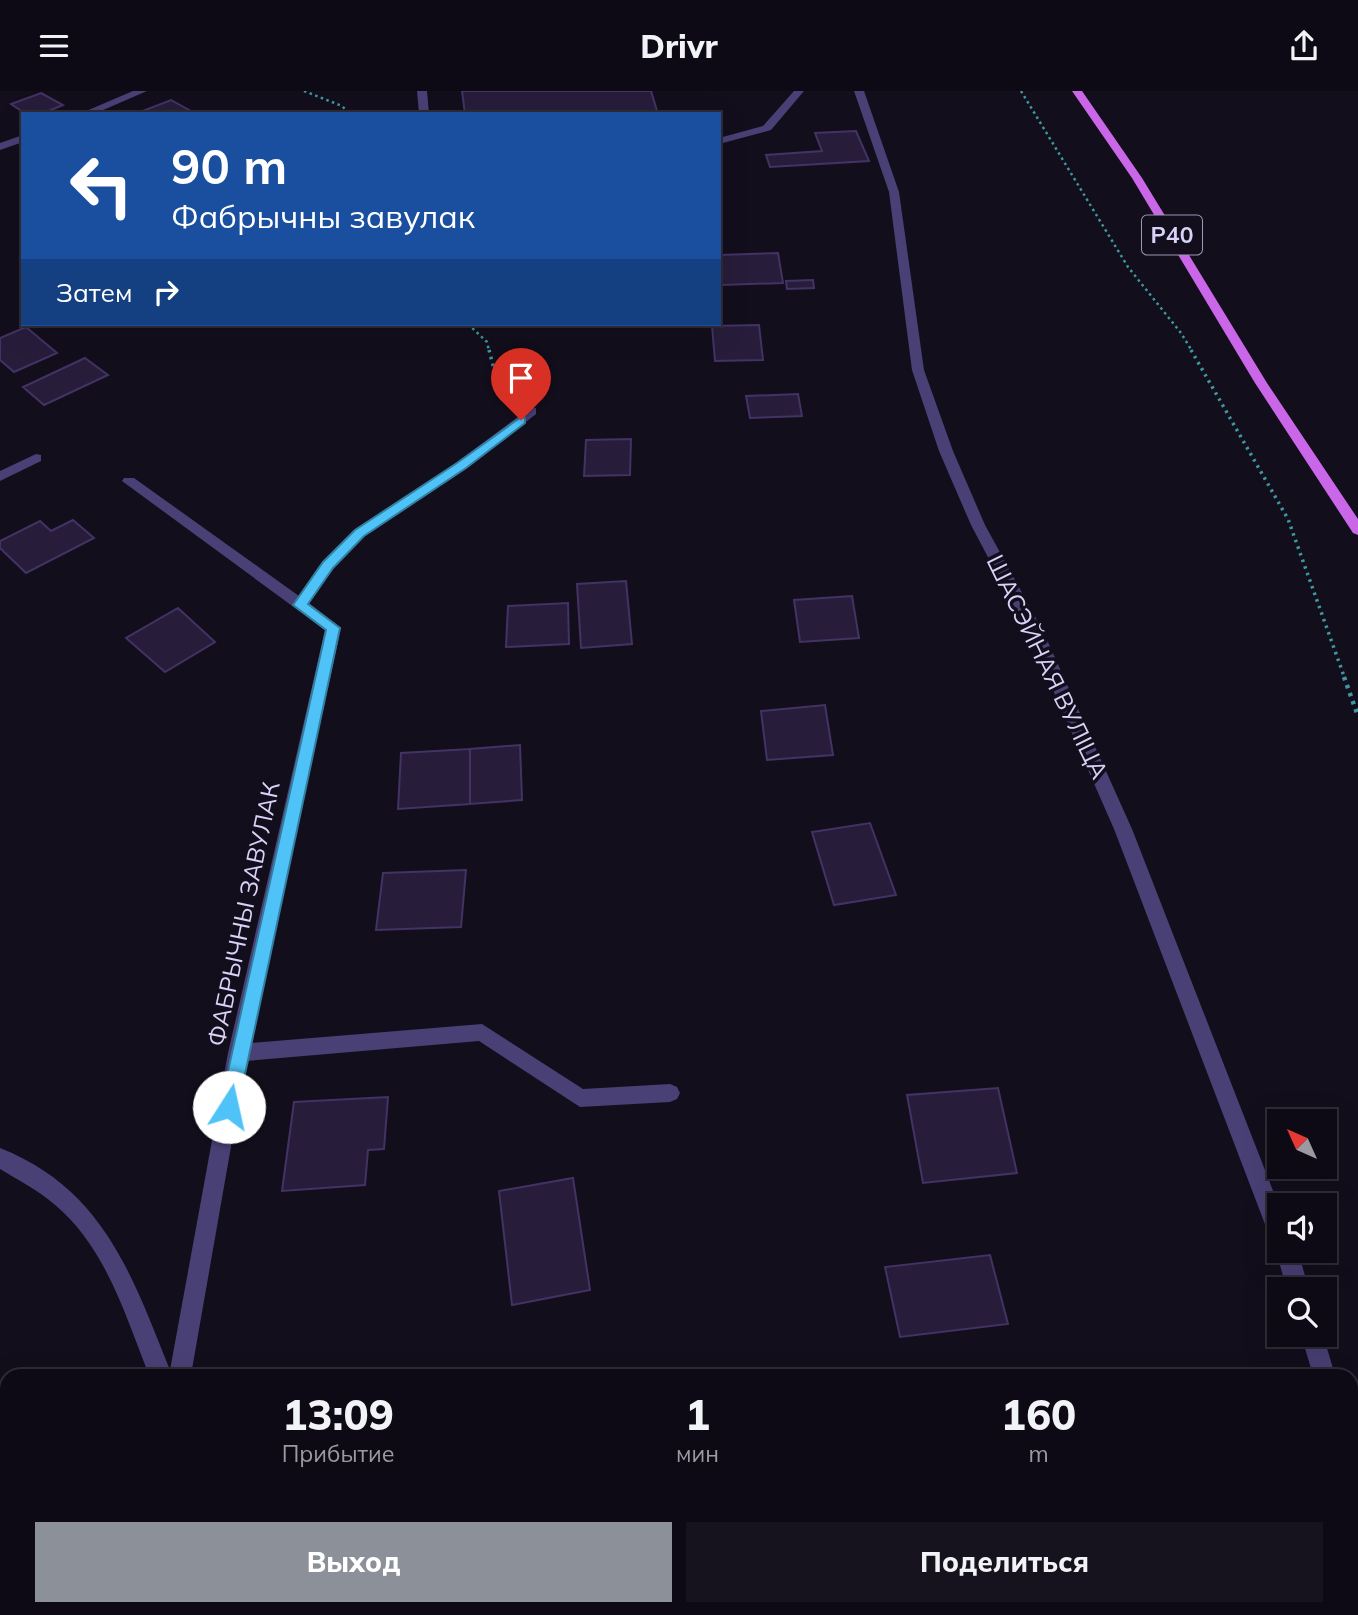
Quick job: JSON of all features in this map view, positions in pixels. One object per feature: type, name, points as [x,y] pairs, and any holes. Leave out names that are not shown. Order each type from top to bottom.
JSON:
[{"type":"main road","name":"Р40","points":[[1077,91],[1137,178],[1261,383],[1358,530]]},
{"type":"street","points":[[90,112],[142,91]]},
{"type":"street","points":[[422,91],[424,112]]},
{"type":"street","points":[[721,140],[766,128],[799,91]]},
{"type":"street","name":"ШАСЭЙНАЯ ВУЛІЦА","points":[[859,91],[894,192],[918,370],[946,451],[978,525],[1035,631],[1123,829],[1267,1201]]},
{"type":"street","points":[[0,147],[21,139]]},
{"type":"street","points":[[300,605],[328,565],[359,533],[461,466],[531,411]]},
{"type":"street","points":[[0,477],[36,459]]},
{"type":"street","name":"ФАБРЫЧНЫ ЗАВУЛАК","points":[[129,481],[333,628],[239,1053],[181,1369]]},
{"type":"street","points":[[239,1053],[482,1032],[580,1098],[670,1093]]},
{"type":"street","points":[[0,1158],[67,1200],[96,1232],[120,1277],[158,1369]]},
{"type":"street","points":[[1316,1347],[1322,1369]]},
{"type":"path","points":[[304,91],[342,106],[348,112]]},
{"type":"path","points":[[1021,91],[1128,267],[1181,333],[1288,519],[1358,716]]},
{"type":"path","points":[[470,326],[487,342],[510,430]]},
{"type":"building","points":[[462,91],[651,91],[657,112],[465,112]]},
{"type":"building","points":[[41,93],[63,105],[46,112],[23,112],[11,104]]},
{"type":"building","points":[[171,100],[189,110],[185,112],[140,112]]},
{"type":"building","points":[[856,131],[869,161],[770,167],[766,155],[822,151],[815,133]]},
{"type":"building","points":[[778,253],[783,283],[722,285],[721,255]]},
{"type":"building","points":[[813,280],[814,288],[787,289],[786,281]]},
{"type":"building","points":[[759,325],[763,360],[715,361],[712,326]]},
{"type":"building","points":[[26,327],[57,353],[14,372],[0,360],[0,338]]},
{"type":"building","points":[[85,358],[108,375],[44,405],[23,387]]},
{"type":"building","points":[[798,394],[802,416],[750,418],[746,396]]},
{"type":"building","points":[[631,439],[630,475],[584,476],[586,440]]},
{"type":"building","points":[[73,520],[94,538],[26,573],[0,548],[0,541],[40,521],[51,531]]},
{"type":"building","points":[[626,581],[632,644],[581,648],[577,584]]},
{"type":"building","points":[[852,596],[859,638],[800,642],[794,600]]},
{"type":"building","points":[[568,603],[569,644],[506,647],[508,606]]},
{"type":"building","points":[[178,608],[215,642],[165,672],[126,638]]},
{"type":"building","points":[[825,705],[833,755],[767,760],[761,711]]},
{"type":"building","points":[[520,745],[522,800],[470,804],[470,749]]},
{"type":"building","points":[[470,749],[470,804],[398,809],[401,753]]},
{"type":"building","points":[[870,823],[896,895],[834,905],[812,832]]},
{"type":"building","points":[[466,870],[461,927],[376,930],[383,873]]},
{"type":"building","points":[[998,1088],[1017,1173],[923,1183],[907,1095]]},
{"type":"building","points":[[388,1097],[384,1149],[368,1150],[365,1185],[282,1191],[294,1102]]},
{"type":"building","points":[[573,1178],[590,1290],[512,1305],[499,1191]]},
{"type":"building","points":[[990,1255],[1008,1324],[900,1337],[885,1267]]},
{"type":"route","points":[[229,1107],[333,628],[300,605],[328,565],[359,533],[461,466],[521,420]]}]
